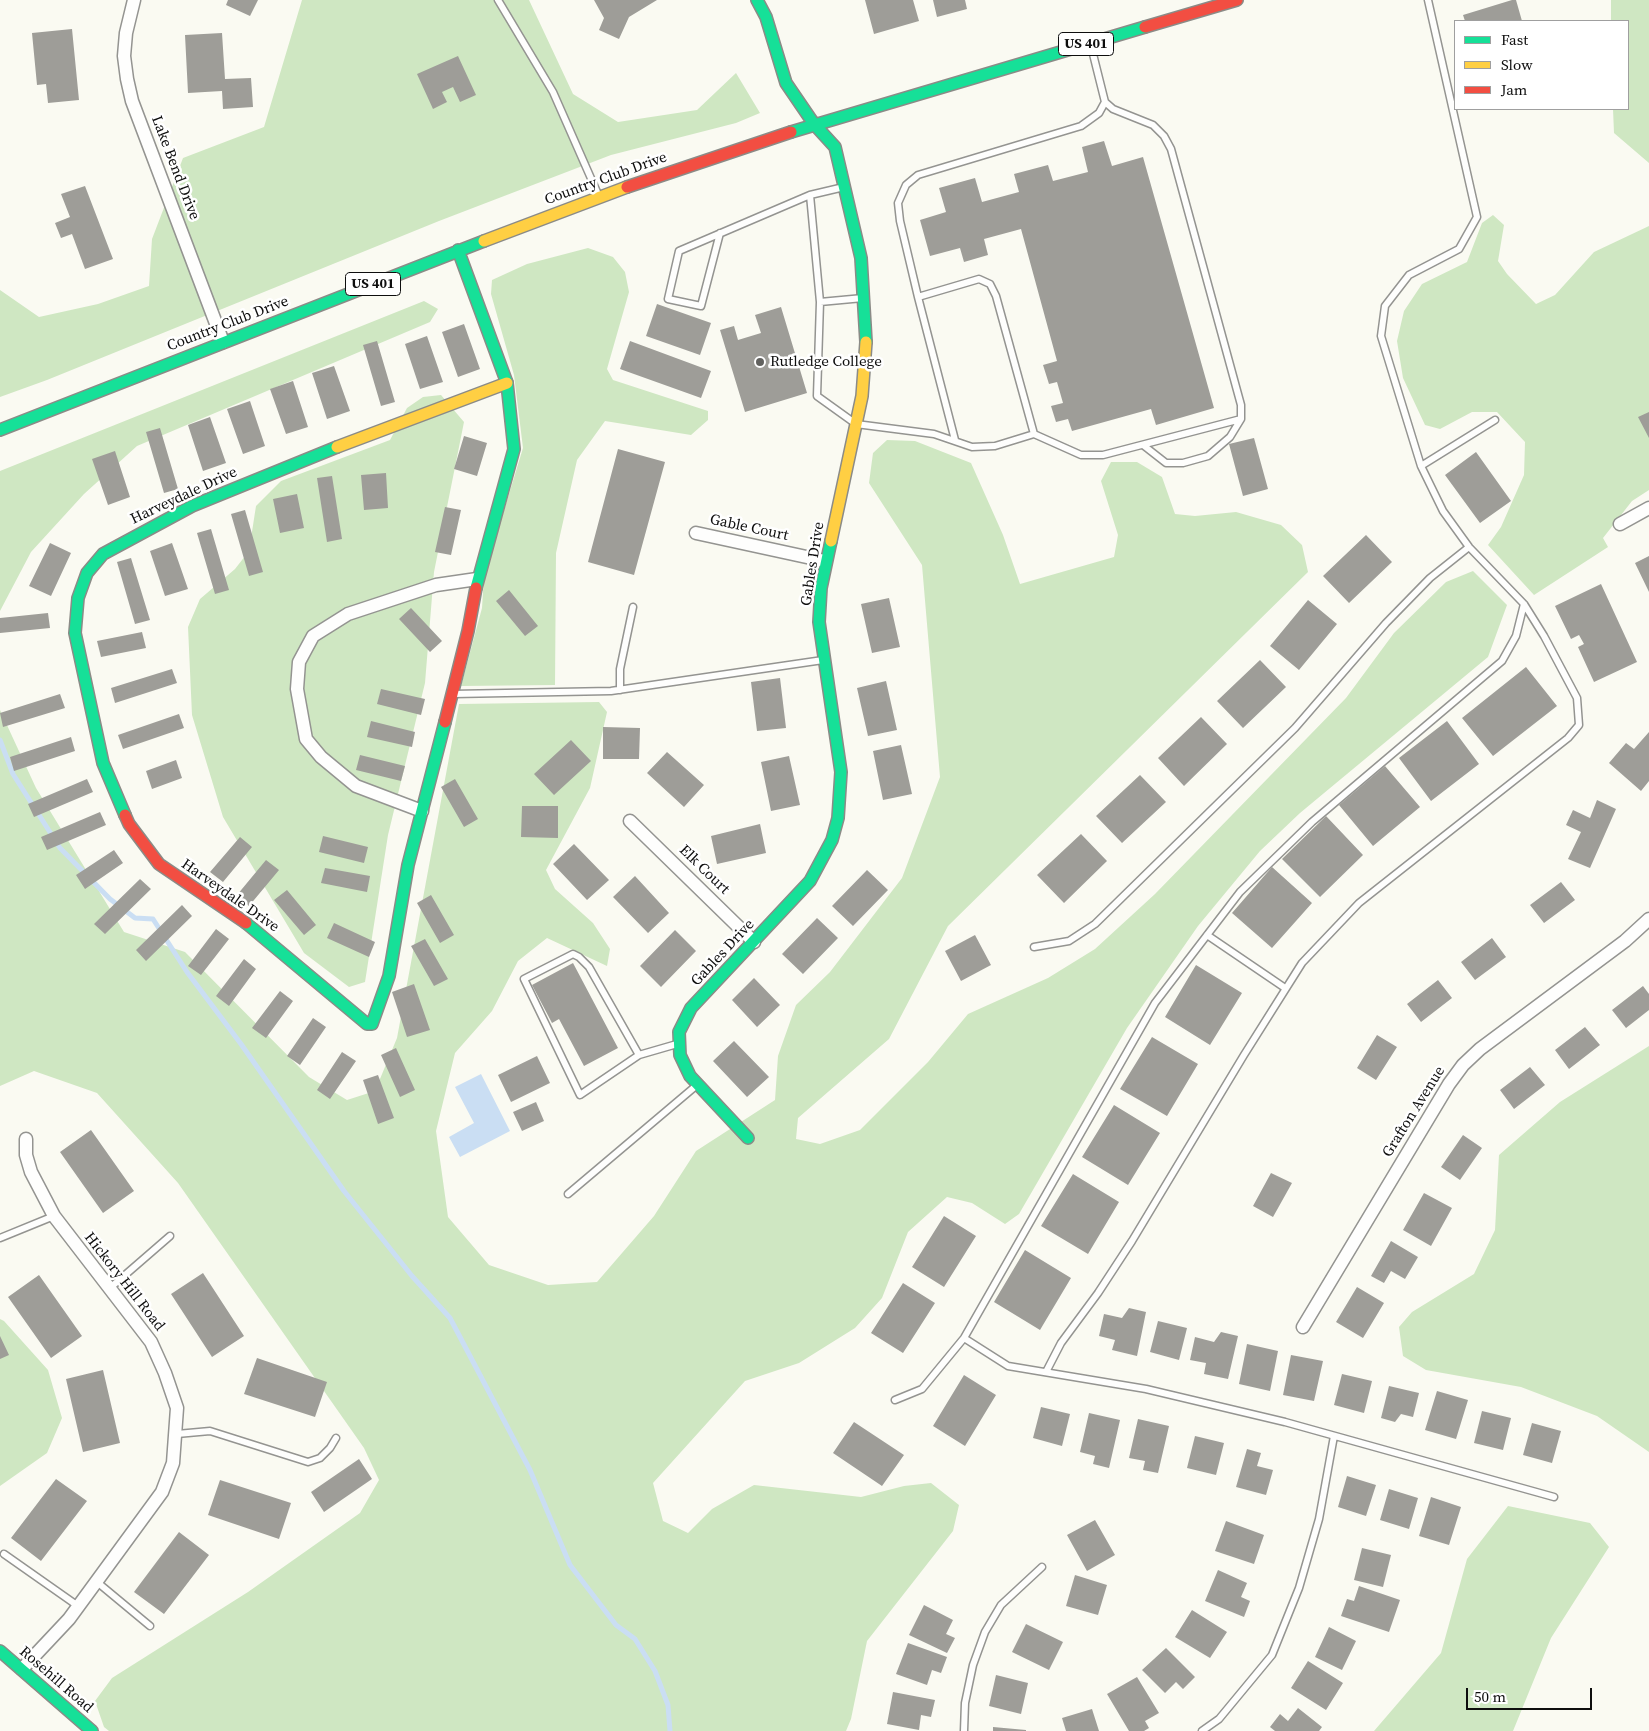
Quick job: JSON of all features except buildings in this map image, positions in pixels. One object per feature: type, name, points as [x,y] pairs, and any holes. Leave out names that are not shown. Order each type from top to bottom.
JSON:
[{"type":"street","name":"Lake Bend Drive","points":[[134,0],[126,33],[124,56],[126,79],[136,111],[223,342]]},
{"type":"street","name":"Gables Drive","points":[[678,1044],[683,1021],[691,1008],[810,881],[832,840],[838,818],[841,772],[819,622],[825,561],[862,396],[865,359],[865,298],[861,258],[846,187],[834,147],[814,124],[786,83],[766,17],[757,0]]},
{"type":"street","name":"Country Club Drive","points":[[0,430],[599,196],[814,124],[1237,0]]},
{"type":"street","name":"Harveydale Drive","points":[[458,250],[507,383],[514,449],[477,578],[468,631],[408,865],[389,976],[375,1020],[372,1024],[367,1024],[259,932],[159,864],[129,824],[103,763],[87,697],[75,633],[78,598],[88,573],[103,554],[133,535],[192,506],[394,424],[507,383]]},
{"type":"street","points":[[1620,524],[1649,508]]},
{"type":"street","name":"Gable Court","points":[[696,533],[825,561]]},
{"type":"street","points":[[422,811],[356,786],[321,757],[306,739],[297,689],[300,662],[313,636],[348,614],[436,585],[477,578]]},
{"type":"street","name":"Elk Court","points":[[630,821],[754,942]]},
{"type":"street","name":"Grafton Avenue","points":[[1303,1327],[1449,1084],[1463,1066],[1480,1049],[1625,941],[1649,918]]},
{"type":"street","points":[[678,1044],[684,1066],[748,1138]]},
{"type":"street","name":"Hickory Hill Road","points":[[22,1669],[78,1606],[162,1492],[173,1463],[177,1434],[177,1408],[166,1372],[151,1342],[54,1216],[31,1172],[26,1155],[26,1139]]},
{"type":"street","name":"Rosehill Road","points":[[0,1651],[92,1731]]},
{"type":"lane","points":[[498,0],[554,92],[599,196]]},
{"type":"lane","points":[[1046,1372],[1061,1343],[1128,1248],[1284,988],[1314,949],[1359,903],[1568,738],[1579,725],[1579,704],[1574,690],[1524,604],[1469,547],[1443,511],[1421,466],[1381,336],[1385,306],[1409,275],[1459,249],[1477,217],[1428,0]]},
{"type":"lane","points":[[1090,43],[1105,102],[1113,109],[1153,125],[1164,136],[1171,148],[1241,405],[1241,419],[1230,437],[1208,456],[1183,463],[1166,463],[1143,445]]},
{"type":"lane","points":[[955,440],[918,297],[898,203],[906,185],[918,175],[1081,126],[1099,113],[1105,102]]},
{"type":"lane","points":[[720,234],[701,306],[668,299],[679,251],[810,195],[846,187]]},
{"type":"lane","points":[[810,195],[820,302],[817,396],[856,424],[934,434],[972,447],[995,446],[1034,434],[1081,455],[1103,455],[1241,419]]},
{"type":"lane","points":[[918,297],[979,280],[990,284],[996,296],[1034,434]]},
{"type":"lane","points":[[820,302],[865,298]]},
{"type":"lane","points":[[1421,466],[1495,420]]},
{"type":"lane","points":[[1034,947],[1069,941],[1095,924],[1295,728],[1386,622],[1430,578],[1469,547]]},
{"type":"lane","points":[[895,1400],[922,1389],[964,1338],[1156,1003],[1240,892],[1312,822],[1502,661],[1516,636],[1524,604]]},
{"type":"lane","points":[[620,690],[620,669],[633,607]]},
{"type":"lane","points":[[452,694],[620,690],[825,660]]},
{"type":"lane","points":[[1207,935],[1284,988]]},
{"type":"lane","points":[[639,1055],[589,967],[579,957],[573,954],[524,979],[580,1095],[639,1055],[678,1044]]},
{"type":"lane","points":[[568,1194],[698,1084]]},
{"type":"lane","points":[[0,1238],[54,1216]]},
{"type":"lane","points":[[110,1288],[170,1236]]},
{"type":"lane","points":[[964,1338],[1008,1366],[1146,1389],[1334,1436],[1554,1497]]},
{"type":"lane","points":[[177,1434],[210,1431],[308,1462],[320,1458],[330,1448],[336,1438]]},
{"type":"lane","points":[[1202,1731],[1218,1720],[1272,1655],[1299,1588],[1319,1519],[1334,1436]]},
{"type":"lane","points":[[4,1554],[78,1606]]},
{"type":"lane","points":[[964,1731],[965,1702],[972,1665],[985,1632],[1001,1605],[1042,1567]]},
{"type":"lane","points":[[96,1582],[150,1626]]},
{"type":"green space","points":[[302,0],[529,0],[573,94],[618,122],[697,110],[736,73],[760,113],[736,123],[611,155],[439,221],[47,380],[0,397],[0,290],[39,317],[98,304],[149,286],[152,239],[183,158],[264,127]]},
{"type":"green space","points":[[1611,0],[1649,0],[1649,163],[1614,133],[1613,110],[1629,110],[1629,20],[1611,20]]},
{"type":"green space","points":[[1493,215],[1504,225],[1498,261],[1507,274],[1536,304],[1555,295],[1594,252],[1649,226],[1649,490],[1632,501],[1603,538],[1608,547],[1534,595],[1488,545],[1501,527],[1524,475],[1525,442],[1497,412],[1472,412],[1440,429],[1425,425],[1403,378],[1397,341],[1404,311],[1422,284],[1467,262],[1482,223]]},
{"type":"green space","points":[[588,248],[613,257],[625,272],[629,292],[607,369],[613,380],[708,411],[708,420],[691,435],[605,421],[577,460],[556,553],[555,685],[461,686],[482,608],[484,576],[523,448],[514,375],[491,294],[492,280],[527,264]]},
{"type":"green space","points":[[424,301],[438,309],[430,322],[137,446],[84,494],[31,552],[0,611],[0,471]]},
{"type":"green space","points":[[441,395],[464,422],[434,572],[425,683],[388,835],[365,982],[349,987],[304,953],[223,817],[192,715],[188,627],[200,599],[235,569],[249,551],[256,506],[281,481],[390,440],[407,408],[423,397]]},
{"type":"green space","points":[[887,440],[915,441],[971,463],[1003,535],[1020,584],[1114,557],[1118,535],[1101,481],[1111,462],[1137,462],[1162,477],[1175,514],[1195,516],[1236,512],[1281,525],[1302,545],[1308,572],[948,926],[889,1039],[798,1118],[796,1139],[820,1144],[860,1130],[928,1062],[968,1014],[1048,978],[1095,949],[1155,894],[1346,698],[1394,633],[1446,582],[1473,571],[1507,605],[1488,657],[1300,813],[1260,851],[1198,926],[1127,1028],[1019,1214],[1005,1224],[972,1203],[947,1197],[908,1232],[882,1298],[855,1328],[799,1363],[745,1381],[653,1483],[663,1521],[688,1533],[712,1509],[754,1485],[861,1497],[904,1486],[931,1483],[959,1505],[953,1531],[867,1641],[851,1719],[846,1731],[109,1731],[104,1727],[95,1701],[112,1678],[248,1592],[360,1513],[379,1480],[364,1448],[178,1183],[97,1093],[34,1071],[0,1086],[0,710],[36,788],[124,932],[185,952],[309,1077],[347,1100],[375,1091],[397,1038],[459,704],[599,702],[607,712],[590,788],[546,870],[555,889],[593,923],[610,949],[607,966],[547,938],[518,961],[492,1011],[455,1053],[436,1131],[448,1217],[489,1265],[548,1285],[597,1282],[654,1216],[696,1151],[775,1100],[778,1056],[796,1005],[830,972],[902,878],[940,777],[922,565],[869,483],[873,453]]},
{"type":"green space","points":[[1649,1046],[1649,1452],[1597,1416],[1521,1387],[1426,1370],[1403,1356],[1399,1327],[1412,1312],[1474,1274],[1495,1230],[1499,1155],[1560,1102]]},
{"type":"green space","points":[[0,1319],[4,1321],[48,1370],[62,1418],[47,1453],[0,1486]]},
{"type":"green space","points":[[1508,1506],[1590,1523],[1609,1547],[1551,1638],[1513,1731],[1374,1731],[1441,1653],[1467,1559]]},
{"type":"water","points":[[481,1074],[510,1131],[460,1157],[449,1137],[474,1123],[455,1087]]},
{"type":"waterway","points":[[0,740],[13,774],[60,848],[110,899],[135,918],[153,919],[187,972],[241,1044],[344,1191],[412,1276],[450,1318],[530,1470],[570,1565],[616,1625],[635,1639],[655,1671],[668,1705],[670,1731]]},
{"type":"traffic: fast","points":[[757,0],[766,17],[786,83],[814,124],[835,147],[861,258],[866,342]]},
{"type":"traffic: fast","points":[[791,132],[1145,27]]},
{"type":"traffic: fast","points":[[0,430],[484,241]]},
{"type":"traffic: fast","points":[[458,250],[507,383],[514,449],[476,588]]},
{"type":"traffic: fast","points":[[125,815],[103,763],[75,633],[78,598],[87,573],[103,554],[192,506],[337,447]]},
{"type":"traffic: fast","points":[[748,1138],[690,1076],[680,1055],[679,1032],[691,1008],[810,881],[832,840],[838,818],[841,772],[819,622],[821,588],[831,541]]},
{"type":"traffic: fast","points":[[246,923],[367,1024],[372,1024],[389,976],[408,865],[445,722]]},
{"type":"traffic: fast","points":[[0,1651],[92,1731]]},
{"type":"traffic: slow","points":[[484,241],[627,187]]},
{"type":"traffic: slow","points":[[831,541],[862,396],[866,342]]},
{"type":"traffic: slow","points":[[337,447],[507,383]]},
{"type":"traffic: jam","points":[[1145,27],[1237,0]]},
{"type":"traffic: jam","points":[[627,187],[791,132]]},
{"type":"traffic: jam","points":[[445,722],[468,631],[476,588]]},
{"type":"traffic: jam","points":[[125,815],[129,824],[159,864],[246,923]]},
{"type":"place","name":"Rutledge College","points":[[760,362]]}]
